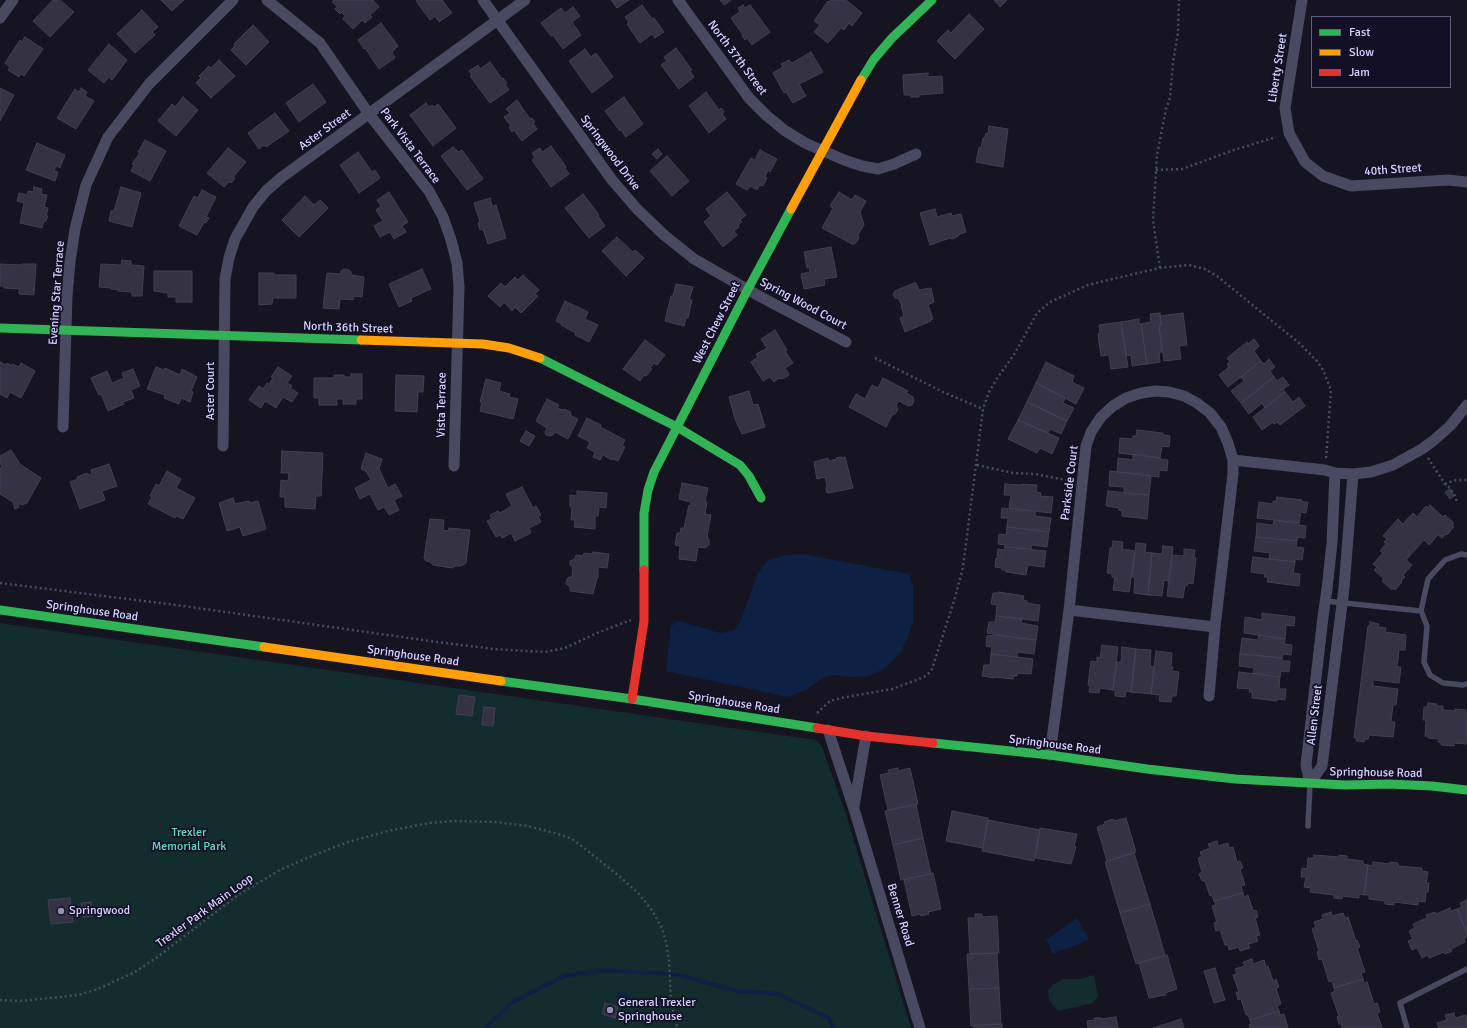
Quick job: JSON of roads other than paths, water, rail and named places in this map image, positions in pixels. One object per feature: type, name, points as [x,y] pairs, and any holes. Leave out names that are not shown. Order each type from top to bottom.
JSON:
[{"type":"street","points":[[0,18],[13,0]]},
{"type":"street","name":"Evening Star Terrace","points":[[63,427],[68,283],[75,229],[86,185],[108,137],[149,84],[233,0]]},
{"type":"street","name":"Park Vista Terrace","points":[[267,0],[320,43],[369,114],[428,192],[443,217],[457,263],[459,287],[456,343]]},
{"type":"street","name":"Springwood Drive","points":[[483,0],[612,180],[637,209],[664,235],[694,259],[748,289]]},
{"type":"street","name":"Aster Street","points":[[224,336],[225,279],[229,258],[235,238],[244,220],[266,191],[282,177],[525,0]]},
{"type":"street","name":"North 37th Street","points":[[678,0],[753,102],[784,130],[805,143],[823,151],[862,166],[878,169],[894,164],[916,154]]},
{"type":"street","name":"West Chew Street","points":[[632,699],[644,621],[644,513],[654,472],[748,289],[861,80],[874,59],[892,38],[932,0]]},
{"type":"street","name":"Liberty Street","points":[[1302,0],[1285,108],[1286,121],[1289,133],[1306,162],[1323,176]]},
{"type":"street","name":"40th Street","points":[[1323,176],[1351,186],[1448,180],[1467,182]]},
{"type":"street","name":"Spring Wood Court","points":[[748,289],[846,342]]},
{"type":"street","name":"North 36th Street","points":[[0,328],[483,344],[509,348],[528,353],[550,362],[677,427],[740,465],[749,476],[761,498]]},
{"type":"street","name":"Aster Court","points":[[223,446],[224,336]]},
{"type":"street","name":"Vista Terrace","points":[[454,466],[456,343]]},
{"type":"street","name":"Parkside Court","points":[[1050,755],[1069,610],[1086,446],[1091,432],[1101,417],[1113,406],[1126,398],[1140,393],[1156,391],[1169,392],[1184,396],[1197,403],[1210,413],[1221,427],[1233,460],[1233,474],[1215,627],[1209,696]]},
{"type":"street","points":[[1233,460],[1325,470],[1335,473],[1353,474],[1371,472],[1393,465],[1422,449],[1450,426],[1467,405]]},
{"type":"street","name":"Allen Street","points":[[1310,783],[1306,765],[1332,543],[1335,473]]},
{"type":"street","name":"Allen Street","points":[[1310,783],[1322,766],[1348,550],[1353,474]]},
{"type":"street","name":"Springhouse Road","points":[[0,610],[632,699],[866,736],[1050,755],[1235,779],[1310,783],[1396,784],[1467,790]]},
{"type":"street","points":[[1069,610],[1215,627]]},
{"type":"street","name":"Benner Road","points":[[828,730],[854,809],[920,1028]]},
{"type":"street","name":"Benner Road","points":[[854,809],[866,736]]},
{"type":"lane","points":[[1467,555],[1460,554],[1445,560],[1428,579],[1421,611],[1427,626],[1424,662],[1430,675],[1443,683],[1467,684]]},
{"type":"lane","points":[[1325,601],[1421,611]]},
{"type":"lane","points":[[1308,826],[1310,783]]},
{"type":"lane","points":[[1407,1028],[1400,1003],[1467,969]]},
{"type":"water","points":[[803,554],[909,574],[913,586],[913,622],[899,655],[884,669],[869,676],[854,677],[834,675],[824,677],[806,690],[788,697],[666,671],[671,626],[679,621],[720,633],[734,631],[740,622],[758,573],[768,560],[787,555]]},
{"type":"water","points":[[1077,918],[1089,940],[1053,954],[1046,940]]},
{"type":"water","points":[[619,991],[629,994],[626,1004],[616,1002]]},
{"type":"waterway","points":[[486,1028],[511,1003],[564,976],[606,970],[679,975],[737,991],[778,994],[829,1018],[833,1028]]},
{"type":"place","name":"Springwood","points":[[61,911]]},
{"type":"place","name":"General Trexler Springhouse","points":[[610,1010]]},
{"type":"park label","name":"Trexler Memorial Park","points":[[189,840]]}]
